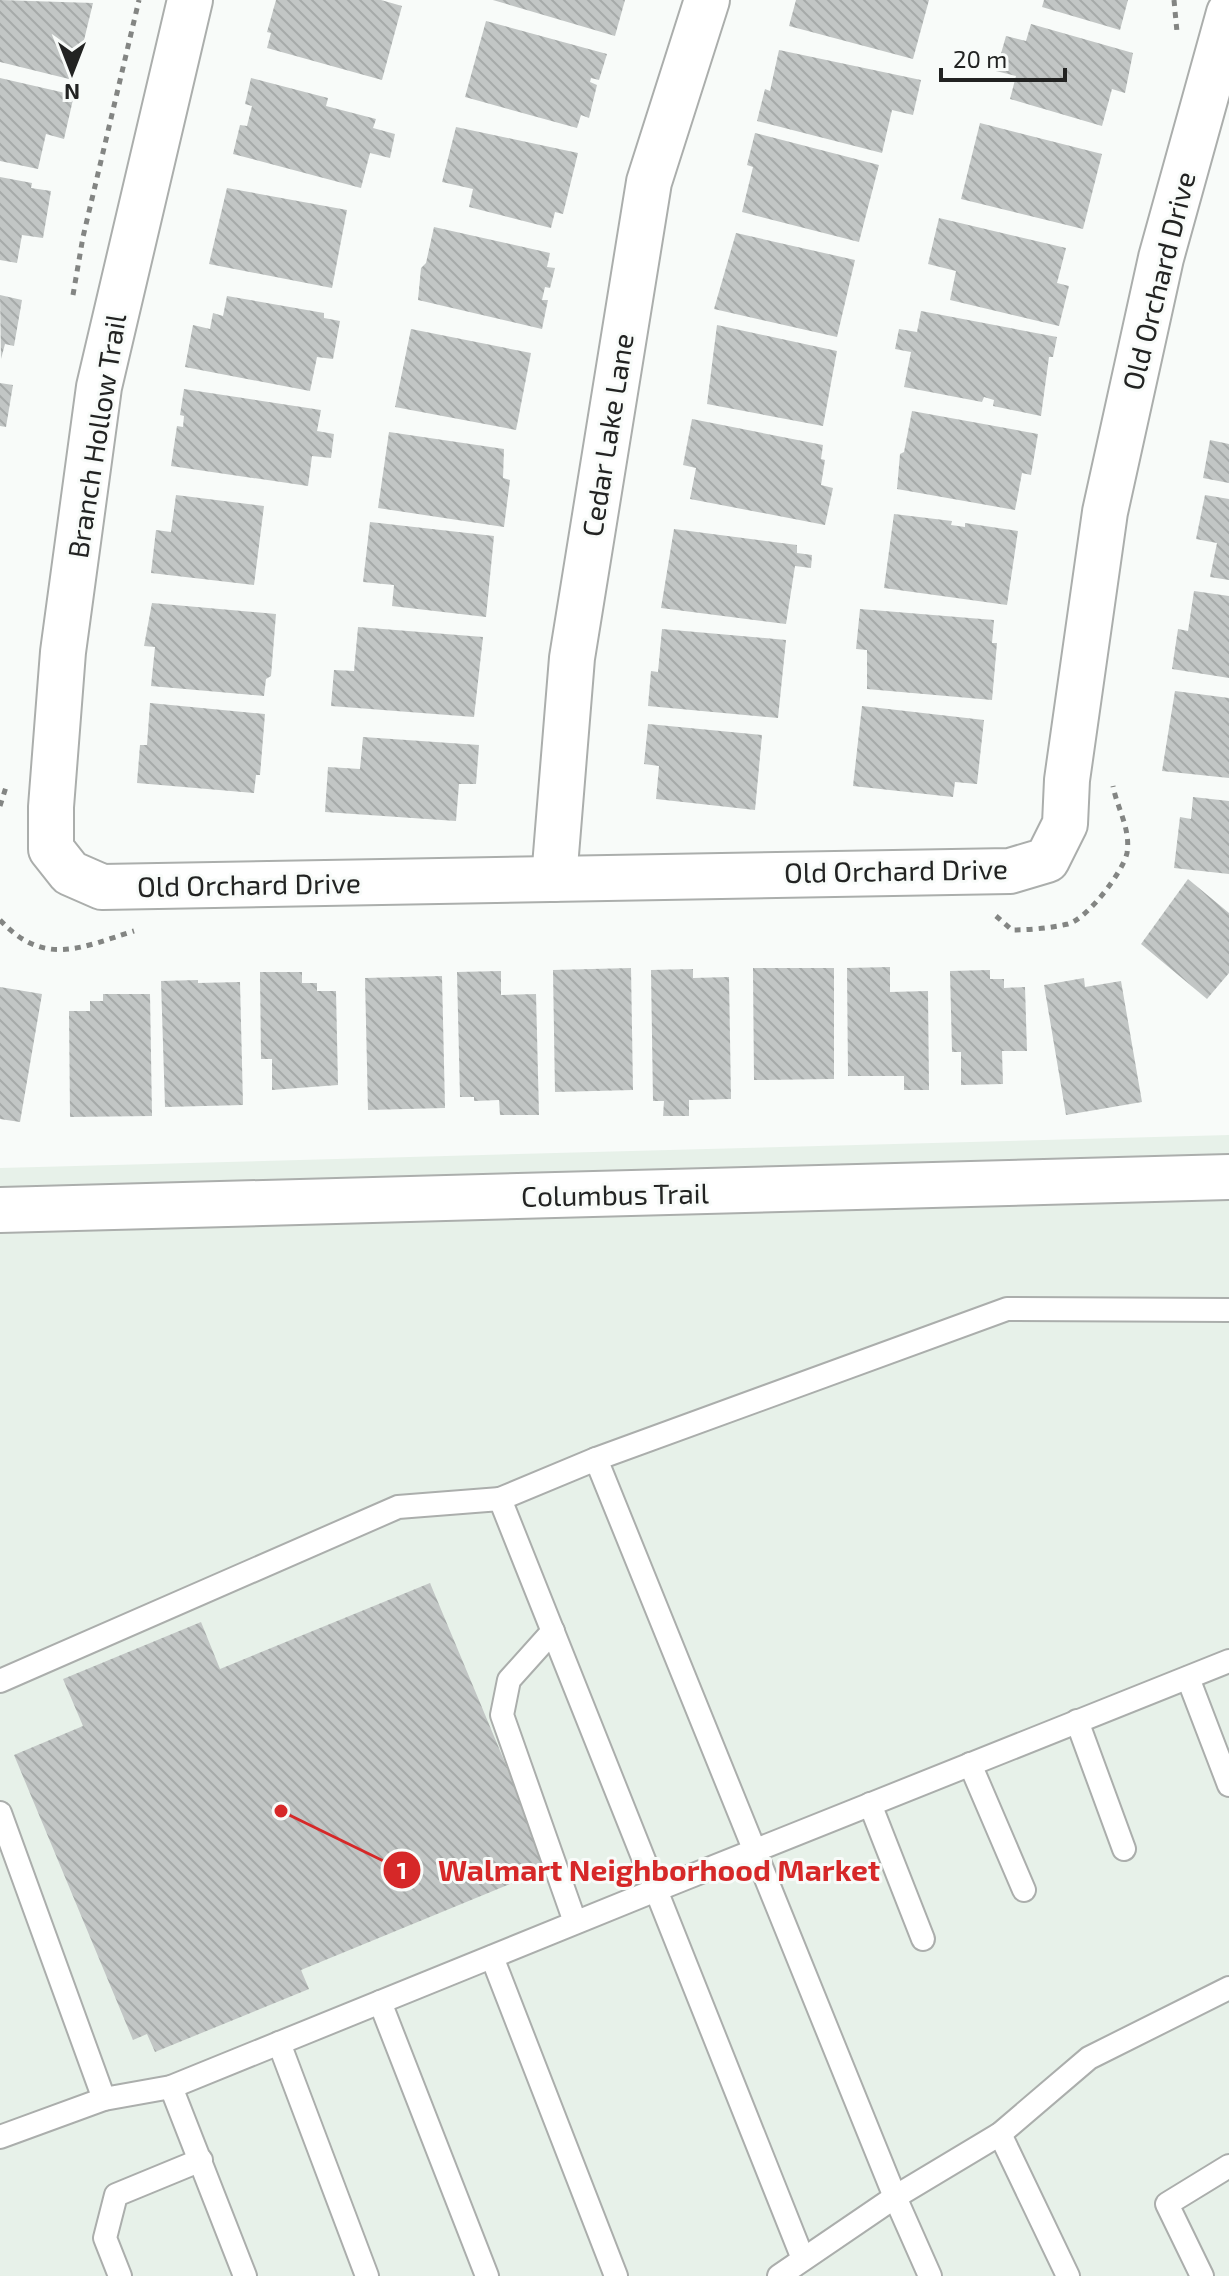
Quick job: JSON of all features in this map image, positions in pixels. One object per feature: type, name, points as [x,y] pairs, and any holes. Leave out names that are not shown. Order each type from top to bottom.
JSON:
[{"type":"street","name":"Branch Hollow Trail","points":[[70,873],[51,849],[51,807],[63,652],[97,402],[190,0]]},
{"type":"street","name":"Cedar Lake Lane","points":[[554,879],[572,658],[649,182],[707,0]]},
{"type":"street","name":"Old Orchard Drive","points":[[70,873],[102,887],[142,888],[1010,871],[1047,860],[1065,824],[1067,780],[1105,512],[1161,258],[1229,13]]},
{"type":"street","name":"Columbus Trail","points":[[0,1210],[1229,1177]]},
{"type":"lane","points":[[0,1681],[398,1507],[500,1499],[596,1459],[1007,1309],[1229,1310]]},
{"type":"lane","points":[[596,1459],[895,2197],[930,2276]]},
{"type":"lane","points":[[500,1499],[803,2259]]},
{"type":"lane","points":[[553,1631],[509,1680],[502,1715],[575,1922]]},
{"type":"lane","points":[[0,2137],[104,2099],[171,2087],[1229,1661]]},
{"type":"lane","points":[[1188,1678],[1229,1785]]},
{"type":"lane","points":[[1077,1721],[1124,1849]]},
{"type":"lane","points":[[970,1764],[1024,1890]]},
{"type":"lane","points":[[870,1804],[923,1939]]},
{"type":"lane","points":[[0,1813],[104,2099]]},
{"type":"lane","points":[[492,1957],[616,2276]]},
{"type":"lane","points":[[779,2276],[895,2197],[1000,2134],[1089,2058],[1229,1988]]},
{"type":"lane","points":[[380,2002],[487,2276]]},
{"type":"lane","points":[[279,2043],[367,2276]]},
{"type":"lane","points":[[171,2087],[245,2276]]},
{"type":"lane","points":[[1000,2134],[1068,2276]]},
{"type":"lane","points":[[120,2276],[105,2238],[116,2195],[201,2160]]},
{"type":"lane","points":[[1202,2276],[1167,2204],[1229,2166]]},
{"type":"path","points":[[1174,0],[1179,45]]},
{"type":"path","points":[[985,909],[1012,930],[1031,930],[1071,924],[1095,902],[1116,877],[1127,854],[1124,819],[1113,788],[1114,774]]},
{"type":"path","points":[[0,920],[19,939],[46,950],[72,950],[145,930]]},
{"type":"shaded area","points":[[1229,1135],[1229,2276],[0,2276],[0,1168]]},
{"type":"building","points":[[0,0],[93,3],[78,65],[73,63],[69,79],[0,62]]},
{"type":"building","points":[[276,0],[381,0],[402,6],[382,80],[267,48],[271,33],[267,32]]},
{"type":"building","points":[[493,0],[625,0],[615,36]]},
{"type":"building","points":[[796,0],[929,0],[913,59],[789,26]]},
{"type":"building","points":[[1044,0],[1128,0],[1120,30],[1042,7]]},
{"type":"building","points":[[486,21],[607,54],[599,80],[591,78],[590,82],[597,85],[589,118],[581,115],[577,128],[465,97]]},
{"type":"building","points":[[1031,24],[1133,53],[1125,93],[1112,89],[1102,126],[1010,99],[1016,76],[996,71],[1006,36],[1026,41]]},
{"type":"building","points":[[779,50],[921,80],[913,115],[892,110],[882,153],[757,121],[765,89],[770,91]]},
{"type":"building","points":[[0,78],[74,95],[64,139],[46,134],[38,169],[0,161]]},
{"type":"building","points":[[251,78],[328,98],[326,106],[376,119],[373,128],[395,134],[390,158],[370,153],[361,188],[233,154],[240,125],[247,126],[252,106],[245,104]]},
{"type":"building","points":[[980,123],[1102,154],[1083,229],[961,199]]},
{"type":"building","points":[[456,127],[578,153],[563,214],[555,212],[551,228],[469,207],[473,189],[442,182]]},
{"type":"building","points":[[755,133],[879,165],[859,242],[742,212],[753,167],[747,165]]},
{"type":"building","points":[[0,177],[32,183],[31,188],[51,191],[43,238],[22,235],[17,263],[0,260]]},
{"type":"building","points":[[227,188],[347,210],[332,288],[209,264]]},
{"type":"building","points":[[939,218],[1066,248],[1057,283],[1069,286],[1059,326],[950,300],[956,271],[928,264]]},
{"type":"building","points":[[434,227],[550,253],[547,267],[555,268],[550,288],[545,287],[542,300],[548,300],[542,329],[418,300],[421,268],[426,263]]},
{"type":"building","points":[[736,233],[855,260],[837,337],[714,309]]},
{"type":"building","points":[[0,295],[22,300],[14,346],[5,344],[1,359]]},
{"type":"building","points":[[227,296],[324,313],[324,318],[340,321],[333,359],[317,357],[310,391],[185,367],[193,325],[210,329],[213,313],[223,316]]},
{"type":"building","points":[[921,311],[1057,337],[1053,357],[1049,357],[1041,416],[993,406],[994,400],[984,397],[982,402],[904,387],[911,352],[895,349],[899,329],[917,332]]},
{"type":"building","points":[[717,325],[837,351],[823,426],[707,404]]},
{"type":"building","points":[[411,329],[531,353],[516,430],[395,407]]},
{"type":"building","points":[[0,383],[13,385],[6,427],[0,426]]},
{"type":"building","points":[[184,389],[321,410],[317,431],[334,434],[331,458],[312,456],[308,486],[171,466],[177,426],[183,427],[184,416],[180,415]]},
{"type":"building","points":[[912,411],[1038,434],[1031,475],[1022,473],[1015,510],[897,489],[900,454],[904,452]]},
{"type":"building","points":[[692,419],[823,445],[821,459],[825,460],[821,485],[833,488],[825,525],[690,499],[696,468],[683,465]]},
{"type":"building","points":[[389,432],[504,449],[503,478],[510,480],[504,527],[378,508]]},
{"type":"building","points":[[1210,440],[1229,444],[1229,483],[1203,478]]},
{"type":"building","points":[[176,495],[264,506],[254,585],[151,573],[156,530],[171,532]]},
{"type":"building","points":[[1205,495],[1229,499],[1229,580],[1210,577],[1217,543],[1196,539]]},
{"type":"building","points":[[894,514],[952,521],[951,525],[965,527],[965,523],[1018,531],[1007,605],[884,588]]},
{"type":"building","points":[[370,522],[494,536],[486,617],[392,606],[394,585],[363,582]]},
{"type":"building","points":[[674,529],[797,545],[797,553],[812,555],[811,568],[795,566],[786,624],[661,608]]},
{"type":"building","points":[[1194,591],[1229,596],[1229,678],[1172,669],[1178,629],[1188,631]]},
{"type":"building","points":[[152,603],[276,614],[271,676],[266,679],[264,696],[151,686],[155,647],[144,646]]},
{"type":"building","points":[[860,609],[994,620],[992,643],[997,643],[992,700],[867,689],[867,650],[856,649]]},
{"type":"building","points":[[358,627],[483,637],[474,717],[331,706],[334,670],[354,671]]},
{"type":"building","points":[[662,629],[786,640],[778,718],[648,706],[651,671],[658,672]]},
{"type":"building","points":[[1175,691],[1229,698],[1229,778],[1162,771]]},
{"type":"building","points":[[150,703],[265,714],[260,775],[256,775],[254,793],[137,783],[140,745],[147,745]]},
{"type":"building","points":[[862,706],[984,720],[977,784],[955,782],[953,797],[853,786]]},
{"type":"building","points":[[648,724],[762,735],[755,810],[656,799],[659,766],[644,764]]},
{"type":"building","points":[[363,737],[479,745],[476,784],[459,784],[456,821],[325,812],[328,767],[360,769]]},
{"type":"building","points":[[1193,797],[1229,801],[1229,874],[1174,868],[1180,817],[1191,819]]},
{"type":"building","points":[[1188,879],[1229,913],[1229,973],[1207,999],[1141,944]]},
{"type":"building","points":[[890,967],[890,992],[928,991],[929,1090],[904,1090],[904,1076],[848,1076],[847,968]]},
{"type":"building","points":[[631,968],[633,1090],[555,1092],[553,970]]},
{"type":"building","points":[[753,968],[834,968],[834,1079],[754,1080]]},
{"type":"building","points":[[693,969],[693,978],[729,977],[731,1099],[689,1100],[689,1116],[663,1116],[664,1101],[653,1101],[651,970]]},
{"type":"building","points":[[990,970],[990,979],[1004,979],[1004,988],[1025,987],[1027,1051],[1002,1051],[1003,1084],[961,1085],[961,1052],[952,1052],[950,971]]},
{"type":"building","points":[[501,971],[501,995],[536,994],[539,1115],[500,1115],[499,1100],[474,1101],[474,1097],[460,1097],[457,972]]},
{"type":"building","points":[[260,972],[302,972],[302,983],[317,983],[317,991],[336,991],[338,1085],[272,1090],[272,1059],[261,1059]]},
{"type":"building","points":[[442,976],[445,1108],[368,1110],[365,978]]},
{"type":"building","points":[[1084,978],[1085,987],[1121,981],[1142,1102],[1066,1115],[1044,985]]},
{"type":"building","points":[[198,980],[198,983],[240,982],[243,1105],[165,1107],[161,981]]},
{"type":"building","points":[[0,987],[42,994],[20,1122],[0,1119]]},
{"type":"building","points":[[103,994],[150,994],[152,1116],[70,1117],[69,1011],[90,1011],[90,1001],[103,1001]]},
{"type":"building","points":[[430,1583],[549,1868],[301,1970],[309,1989],[155,2052],[147,2034],[133,2040],[14,1755],[83,1726],[63,1679],[201,1622],[220,1669]]},
{"type":"place","name":"Walmart Neighborhood Market","points":[[281,1811]]}]
